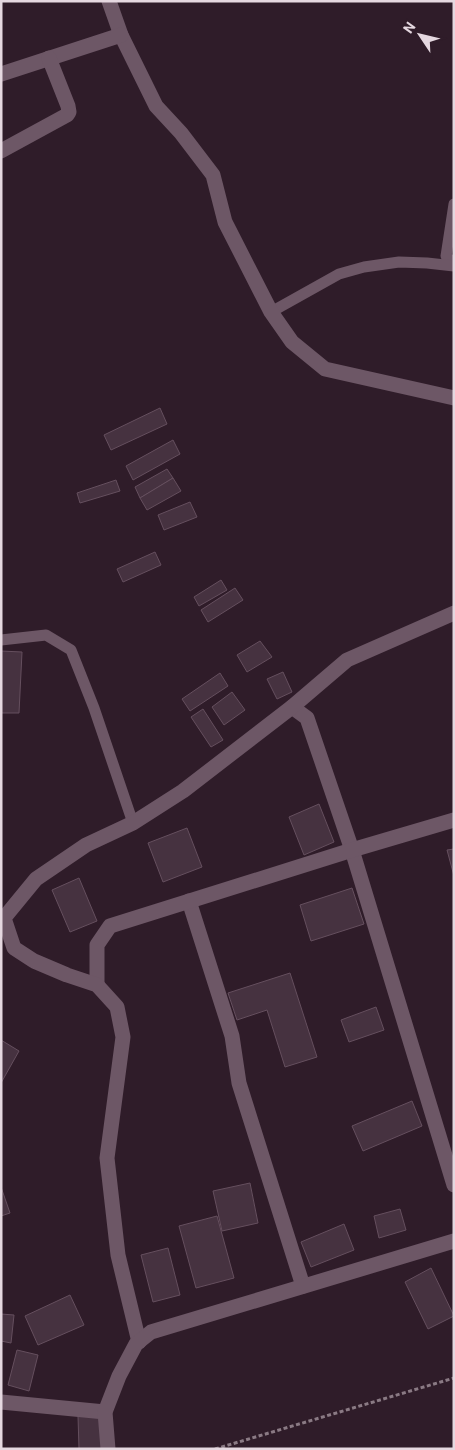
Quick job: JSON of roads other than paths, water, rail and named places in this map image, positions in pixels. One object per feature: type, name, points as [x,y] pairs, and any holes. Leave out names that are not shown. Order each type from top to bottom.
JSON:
[{"type":"street","points":[[109,1],[121,36],[156,106],[181,133],[213,175],[225,222],[271,312],[292,342],[325,369],[454,398]]},
{"type":"street","points":[[1,74],[121,36]]},
{"type":"street","points":[[1,151],[69,112],[49,58]]},
{"type":"street","points":[[139,1342],[118,1255],[107,1158],[123,1037],[117,1007],[97,985],[34,961],[14,948],[2,917],[36,879],[86,846],[133,823],[183,791],[292,707],[347,660],[454,612]]},
{"type":"street","points":[[292,707],[307,718],[352,850],[454,1185]]},
{"type":"street","points":[[97,985],[97,945],[110,926],[454,820]]},
{"type":"street","points":[[189,901],[232,1036],[239,1083],[303,1286]]},
{"type":"street","points":[[108,1449],[105,1412],[119,1376],[139,1342],[151,1332],[454,1240]]},
{"type":"street","points":[[1,1402],[105,1412]]},
{"type":"lane","points":[[454,204],[446,256],[454,265]]},
{"type":"lane","points":[[271,312],[339,274],[364,267],[399,262],[454,265]]},
{"type":"lane","points":[[1,640],[46,635],[71,650],[94,708],[133,823]]}]
